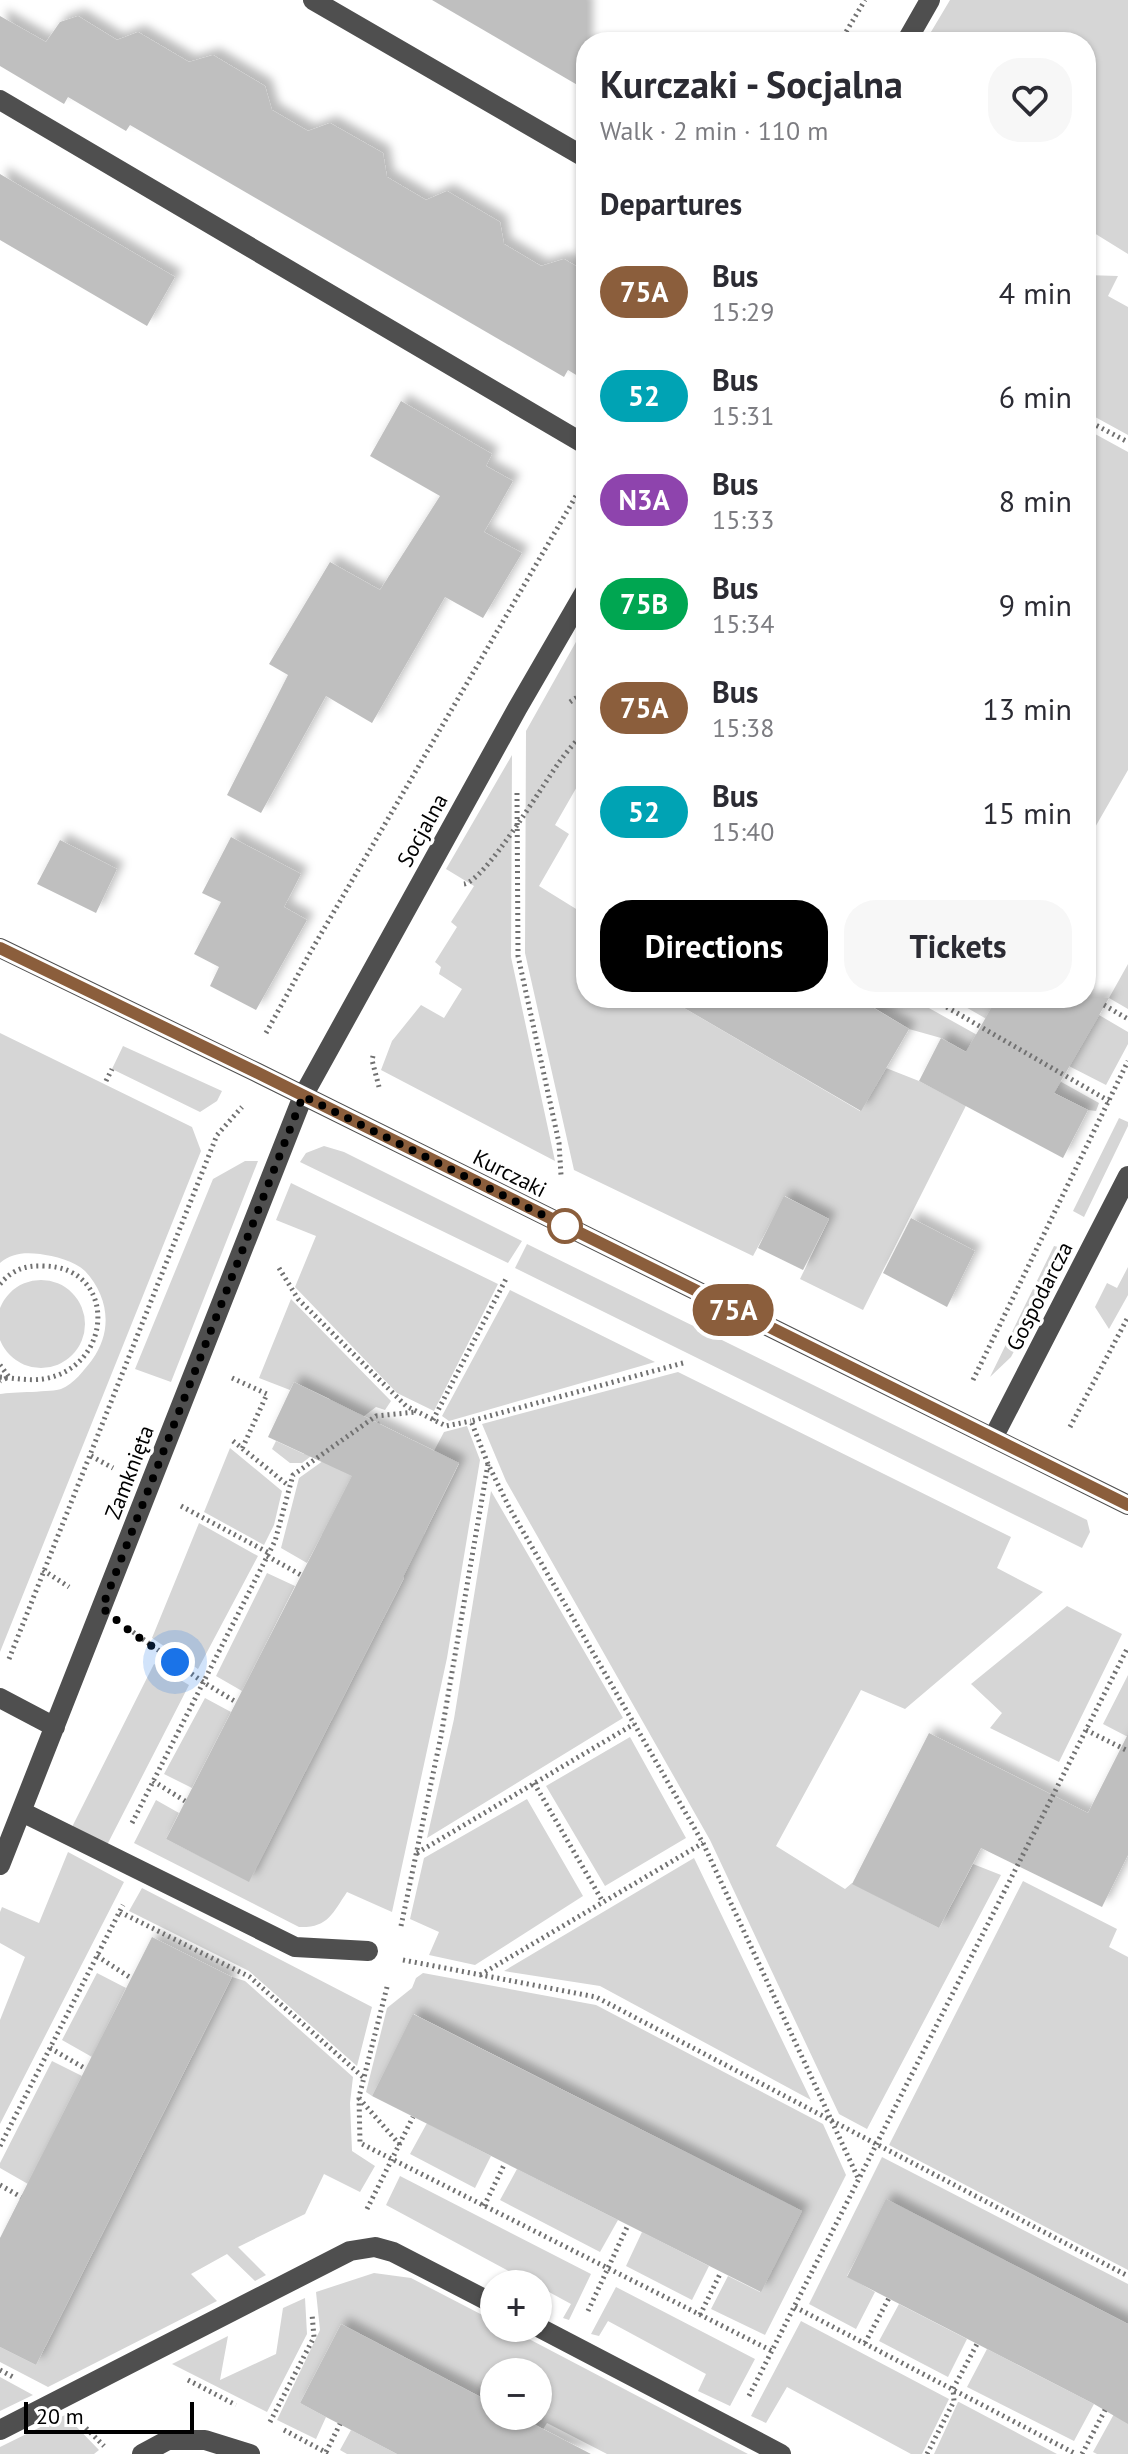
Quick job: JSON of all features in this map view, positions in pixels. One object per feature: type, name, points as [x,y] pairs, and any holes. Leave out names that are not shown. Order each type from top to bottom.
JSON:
[{"type":"street","points":[[313,0],[576,152]]},
{"type":"street","points":[[912,32],[930,0]]},
{"type":"street","points":[[0,100],[576,439]]},
{"type":"street","name":"Socjalna","points":[[303,1096],[576,607]]},
{"type":"street","name":"Kurczaki","points":[[0,948],[1128,1505]]},
{"type":"street","name":"Zamknięta","points":[[0,1865],[303,1096]]},
{"type":"street","name":"Gospodarcza","points":[[993,1438],[1128,1176]]},
{"type":"street","points":[[0,1698],[55,1727]]},
{"type":"street","points":[[22,1812],[295,1947],[368,1951]]},
{"type":"street","points":[[0,2430],[350,2251],[375,2247],[393,2252],[480,2297]]},
{"type":"street","points":[[552,2334],[781,2454]]},
{"type":"street","points":[[142,2454],[168,2440],[205,2440],[250,2454]]},
{"type":"path","points":[[846,32],[865,0]]},
{"type":"path","points":[[1096,425],[1128,442]]},
{"type":"path","points":[[5,1667],[217,1135],[242,1107],[256,1072],[265,1034],[576,497]]},
{"type":"path","points":[[469,680],[517,709]]},
{"type":"path","points":[[459,885],[472,883],[492,861],[561,759],[576,742]]},
{"type":"path","points":[[517,780],[518,956],[559,1143],[561,1175]]},
{"type":"path","points":[[1104,1005],[1128,1019]]},
{"type":"path","points":[[948,1008],[1109,1101]]},
{"type":"path","points":[[973,1380],[1128,1061]]},
{"type":"path","points":[[106,1081],[112,1069]]},
{"type":"path","points":[[276,1263],[298,1299],[406,1406],[446,1426],[683,1363]]},
{"type":"path","points":[[0,1284],[16,1269],[58,1266],[74,1273],[88,1286],[98,1314],[99,1329],[91,1346],[67,1371],[43,1379],[0,1379]]},
{"type":"path","points":[[433,1420],[507,1277]]},
{"type":"path","points":[[1070,1427],[1128,1317]]},
{"type":"path","points":[[197,1363],[267,1394],[242,1449]]},
{"type":"path","points":[[0,1365],[9,1377]]},
{"type":"path","points":[[115,1857],[275,1541],[293,1475],[376,1416],[416,1412]]},
{"type":"path","points":[[471,1421],[510,1509],[703,1843],[859,2180]]},
{"type":"path","points":[[233,1441],[289,1486]]},
{"type":"path","points":[[488,1464],[441,1736],[394,1958],[359,2097],[360,2143],[772,2351]]},
{"type":"path","points":[[267,1556],[301,1575]]},
{"type":"path","points":[[43,1570],[236,1702]]},
{"type":"path","points":[[732,2429],[1128,1647]]},
{"type":"path","points":[[416,1854],[634,1724]]},
{"type":"path","points":[[1086,1730],[1128,1751]]},
{"type":"path","points":[[153,1781],[185,1801]]},
{"type":"path","points":[[534,1783],[603,1902]]},
{"type":"path","points":[[479,1976],[703,1843]]},
{"type":"path","points":[[0,2146],[141,1870]]},
{"type":"path","points":[[120,1912],[250,1977],[364,2078]]},
{"type":"path","points":[[368,1951],[479,1976],[596,1997],[1128,2276]]},
{"type":"path","points":[[97,1956],[131,1978]]},
{"type":"path","points":[[50,2048],[86,2069]]},
{"type":"path","points":[[359,2097],[400,2145]]},
{"type":"path","points":[[350,2251],[365,2211],[413,2117]]},
{"type":"path","points":[[484,2206],[505,2163]]},
{"type":"path","points":[[0,2185],[21,2197]]},
{"type":"path","points":[[571,2344],[628,2225]]},
{"type":"path","points":[[700,2315],[721,2272]]},
{"type":"path","points":[[270,2422],[314,2337],[307,2274]]},
{"type":"path","points":[[865,2343],[889,2298]]},
{"type":"path","points":[[795,2307],[1079,2454],[1105,2410]]},
{"type":"path","points":[[927,2454],[954,2401],[953,2389],[977,2344]]},
{"type":"path","points":[[326,2452],[340,2424]]},
{"type":"shaded area","points":[[950,0],[1128,0],[1128,254],[1096,234],[1096,32],[931,32]]},
{"type":"shaded area","points":[[1096,275],[1118,276],[1108,296],[1128,307],[1128,435],[1096,417]]},
{"type":"shaded area","points":[[1096,434],[1128,452],[1128,770],[1096,826]]},
{"type":"shaded area","points":[[576,642],[576,788],[555,825],[569,834],[539,886],[576,909],[576,1008],[684,1008],[860,1111],[886,1068],[959,1102],[981,1060],[941,1038],[909,1029],[875,1008],[929,1008],[1099,1103],[1096,1111],[1088,1110],[989,1060],[863,1310],[800,1279],[829,1219],[785,1196],[753,1256],[574,1170],[525,953],[526,731]]},
{"type":"shaded area","points":[[512,755],[511,957],[555,1161],[381,1070],[392,1041],[421,1005],[444,1018],[462,989],[439,974],[441,967],[435,962],[457,927],[451,922],[474,886],[446,869]]},
{"type":"shaded area","points":[[1128,964],[1128,1009],[1109,998]]},
{"type":"shaded area","points":[[967,1008],[1057,1008],[1099,1015],[1128,1032],[1128,1044],[1106,1085]]},
{"type":"shaded area","points":[[0,1033],[192,1127],[201,1151],[0,1652],[0,1394],[57,1390],[70,1384],[99,1349],[105,1314],[93,1281],[76,1264],[29,1253],[14,1255],[0,1263]]},
{"type":"shaded area","points":[[123,1046],[222,1091],[217,1101],[200,1112],[112,1069]]},
{"type":"shaded area","points":[[1119,1118],[1128,1122],[1128,1126],[1084,1217],[1073,1211]]},
{"type":"shaded area","points":[[324,1146],[344,1152],[522,1241],[508,1263],[300,1162],[306,1153]]},
{"type":"shaded area","points":[[245,1161],[258,1161],[171,1382],[135,1369],[213,1179]]},
{"type":"shaded area","points":[[291,1183],[498,1284],[434,1411],[397,1393],[295,1287],[316,1236],[276,1220]]},
{"type":"shaded area","points":[[527,1244],[1087,1520],[1090,1532],[1082,1548],[515,1268]]},
{"type":"shaded area","points":[[1054,1246],[1067,1249],[1011,1357],[990,1377]]},
{"type":"shaded area","points":[[1128,1267],[1128,1295],[1109,1329],[1095,1307],[1107,1283],[1117,1288]]},
{"type":"shaded area","points":[[41,1280],[66,1287],[78,1299],[84,1315],[84,1333],[78,1349],[58,1365],[41,1368],[24,1365],[4,1349],[0,1341],[0,1307],[16,1287],[24,1283]]},
{"type":"shaded area","points":[[510,1290],[655,1362],[449,1421],[442,1416]]},
{"type":"shaded area","points":[[291,1299],[391,1401],[385,1410],[376,1407],[302,1463],[290,1463],[272,1449],[276,1441],[304,1454],[330,1399],[294,1382],[290,1390],[259,1378]]},
{"type":"shaded area","points":[[678,1372],[1011,1537],[997,1568],[1043,1592],[905,1709],[861,1690],[776,1846],[845,1889],[852,1883],[939,1928],[973,1864],[1001,1875],[867,2129],[839,2114],[710,1840],[506,1481],[482,1424]]},
{"type":"shaded area","points":[[379,1421],[331,1522],[424,1534],[459,1464],[434,1451],[444,1432],[467,1426],[480,1460],[447,1658],[392,1912],[347,1892],[323,1922],[299,1927],[134,1843],[156,1800],[179,1813],[166,1839],[249,1881],[404,1578],[322,1535],[307,1563],[281,1548],[299,1478]]},
{"type":"shaded area","points":[[230,1448],[282,1491],[274,1525],[264,1545],[204,1512]]},
{"type":"shaded area","points":[[491,1491],[623,1718],[427,1838],[454,1719]]},
{"type":"shaded area","points":[[199,1523],[258,1556],[198,1669],[152,1638]]},
{"type":"shaded area","points":[[267,1573],[295,1586],[242,1691],[216,1676]]},
{"type":"shaded area","points":[[1067,1606],[1122,1634],[1059,1762],[990,1728],[1002,1713],[971,1684]]},
{"type":"shaded area","points":[[154,1664],[189,1685],[107,1845],[71,1829]]},
{"type":"shaded area","points":[[1128,1675],[1128,1737],[1103,1724]]},
{"type":"shaded area","points":[[205,1698],[231,1712],[192,1788],[164,1774]]},
{"type":"shaded area","points":[[630,1737],[686,1838],[605,1886],[546,1786]]},
{"type":"shaded area","points":[[527,1799],[583,1896],[475,1965],[429,1955],[439,1932],[410,1919],[424,1858]]},
{"type":"shaded area","points":[[68,1852],[124,1882],[0,2124],[0,2020],[25,1957],[0,1943],[0,1912],[2,1907],[39,1923]]},
{"type":"shaded area","points":[[694,1858],[811,2100],[600,1986],[504,1971]]},
{"type":"shaded area","points":[[1023,1881],[1117,1929],[1109,1947],[1128,1957],[1128,2270],[889,2145]]},
{"type":"shaded area","points":[[142,1888],[372,2007],[357,2066],[249,1971],[129,1911]]},
{"type":"shaded area","points":[[97,1973],[126,1988],[92,2057],[62,2040]]},
{"type":"shaded area","points":[[423,1973],[596,2005],[823,2124],[846,2175],[765,2335],[711,2309],[728,2276],[760,2292],[801,2211],[414,2014],[372,2096],[366,2092],[387,2008],[412,1988],[416,1978]]},
{"type":"shaded area","points":[[232,1977],[245,1981],[353,2077],[350,2103],[352,2151],[375,2166],[360,2192],[324,2174],[305,2214],[238,2247],[266,2275],[255,2281],[227,2254],[191,2274],[217,2301],[48,2387],[0,2362],[0,2347],[36,2365]]},
{"type":"shaded area","points":[[52,2061],[82,2076],[28,2184],[0,2168],[0,2163]]},
{"type":"shaded area","points":[[427,2123],[491,2156],[475,2188],[410,2154]]},
{"type":"shaded area","points":[[882,2157],[1128,2284],[1128,2324],[887,2200],[847,2276],[875,2292],[856,2329],[809,2304]]},
{"type":"shaded area","points":[[517,2169],[618,2220],[600,2252],[500,2200]]},
{"type":"shaded area","points":[[400,2176],[591,2274],[569,2320],[563,2318],[571,2304],[552,2294],[552,2270],[507,2270],[386,2205]]},
{"type":"shaded area","points":[[642,2232],[709,2266],[692,2300],[626,2266]]},
{"type":"shaded area","points":[[374,2273],[411,2278],[480,2314],[480,2342],[535,2342],[748,2454],[607,2454],[552,2426],[552,2358],[480,2358],[480,2397],[341,2324],[300,2403],[326,2417],[316,2439],[277,2420],[320,2330],[316,2292]]},
{"type":"shaded area","points":[[616,2287],[755,2359],[730,2406],[698,2391],[706,2374],[608,2321],[599,2336],[591,2334]]},
{"type":"shaded area","points":[[305,2298],[307,2334],[267,2412],[172,2364],[228,2336],[220,2380],[276,2354],[283,2308]]},
{"type":"shaded area","points":[[899,2304],[967,2339],[948,2377],[879,2341]]},
{"type":"shaded area","points":[[801,2321],[949,2399],[922,2454],[911,2454],[787,2387],[766,2423],[751,2416]]},
{"type":"shaded area","points":[[987,2349],[1094,2404],[1074,2441],[967,2387]]},
{"type":"shaded area","points":[[0,2377],[33,2395],[0,2411]]},
{"type":"shaded area","points":[[959,2402],[1057,2454],[934,2454]]},
{"type":"shaded area","points":[[1114,2414],[1128,2422],[1128,2454],[1097,2454],[1093,2452]]},
{"type":"shaded area","points":[[65,2415],[99,2450],[94,2454],[0,2454],[0,2447]]},
{"type":"shaded area","points":[[351,2430],[397,2454],[347,2454],[340,2450]]},
{"type":"building","points":[[432,0],[586,0],[586,32],[576,32],[576,84]]},
{"type":"building","points":[[0,16],[46,42],[60,22],[78,16],[117,40],[138,32],[189,62],[213,55],[265,86],[272,110],[308,131],[330,123],[383,153],[387,177],[426,200],[447,191],[500,222],[504,244],[541,266],[564,259],[576,266],[576,375],[568,370],[564,377],[130,125],[126,131],[68,97],[64,104],[0,66]]},
{"type":"building","points":[[0,174],[175,277],[147,326],[0,240]]},
{"type":"building","points":[[401,401],[492,454],[486,466],[513,481],[484,532],[522,553],[483,618],[445,597],[372,723],[326,696],[261,813],[227,795],[288,675],[269,664],[330,562],[380,590],[440,496],[370,456]]},
{"type":"building","points":[[231,837],[301,874],[284,907],[307,920],[256,1010],[210,986],[219,967],[194,954],[221,902],[202,893]]},
{"type":"building","points":[[60,840],[117,869],[96,913],[37,884]]},
{"type":"building","points":[[1096,998],[1109,998],[1054,1093],[1088,1110],[1063,1158],[919,1081],[941,1038],[966,1052],[991,1008],[1096,1008]]},
{"type":"building","points":[[684,1008],[874,1008],[909,1029],[861,1111]]},
{"type":"building","points":[[784,1196],[829,1219],[803,1270],[758,1248]]},
{"type":"building","points":[[911,1218],[975,1251],[947,1307],[883,1273]]},
{"type":"building","points":[[294,1382],[459,1463],[249,1882],[166,1839],[352,1476],[268,1437]]},
{"type":"building","points":[[929,1733],[1088,1813],[1128,1734],[1128,1855],[1102,1907],[981,1848],[939,1928],[852,1884]]},
{"type":"building","points":[[152,1937],[232,1977],[36,2365],[0,2347],[0,2238]]},
{"type":"building","points":[[413,2014],[802,2211],[761,2292],[372,2096]]},
{"type":"building","points":[[886,2199],[1128,2324],[1128,2424],[847,2277]]},
{"type":"building","points":[[341,2324],[480,2397],[480,2430],[545,2430],[591,2454],[397,2454],[300,2403]]},
{"type":"bus line","name":"75A","points":[[0,948],[1128,1505]]},
{"type":"route","points":[[175,1662],[102,1608],[303,1096],[565,1226]]}]
